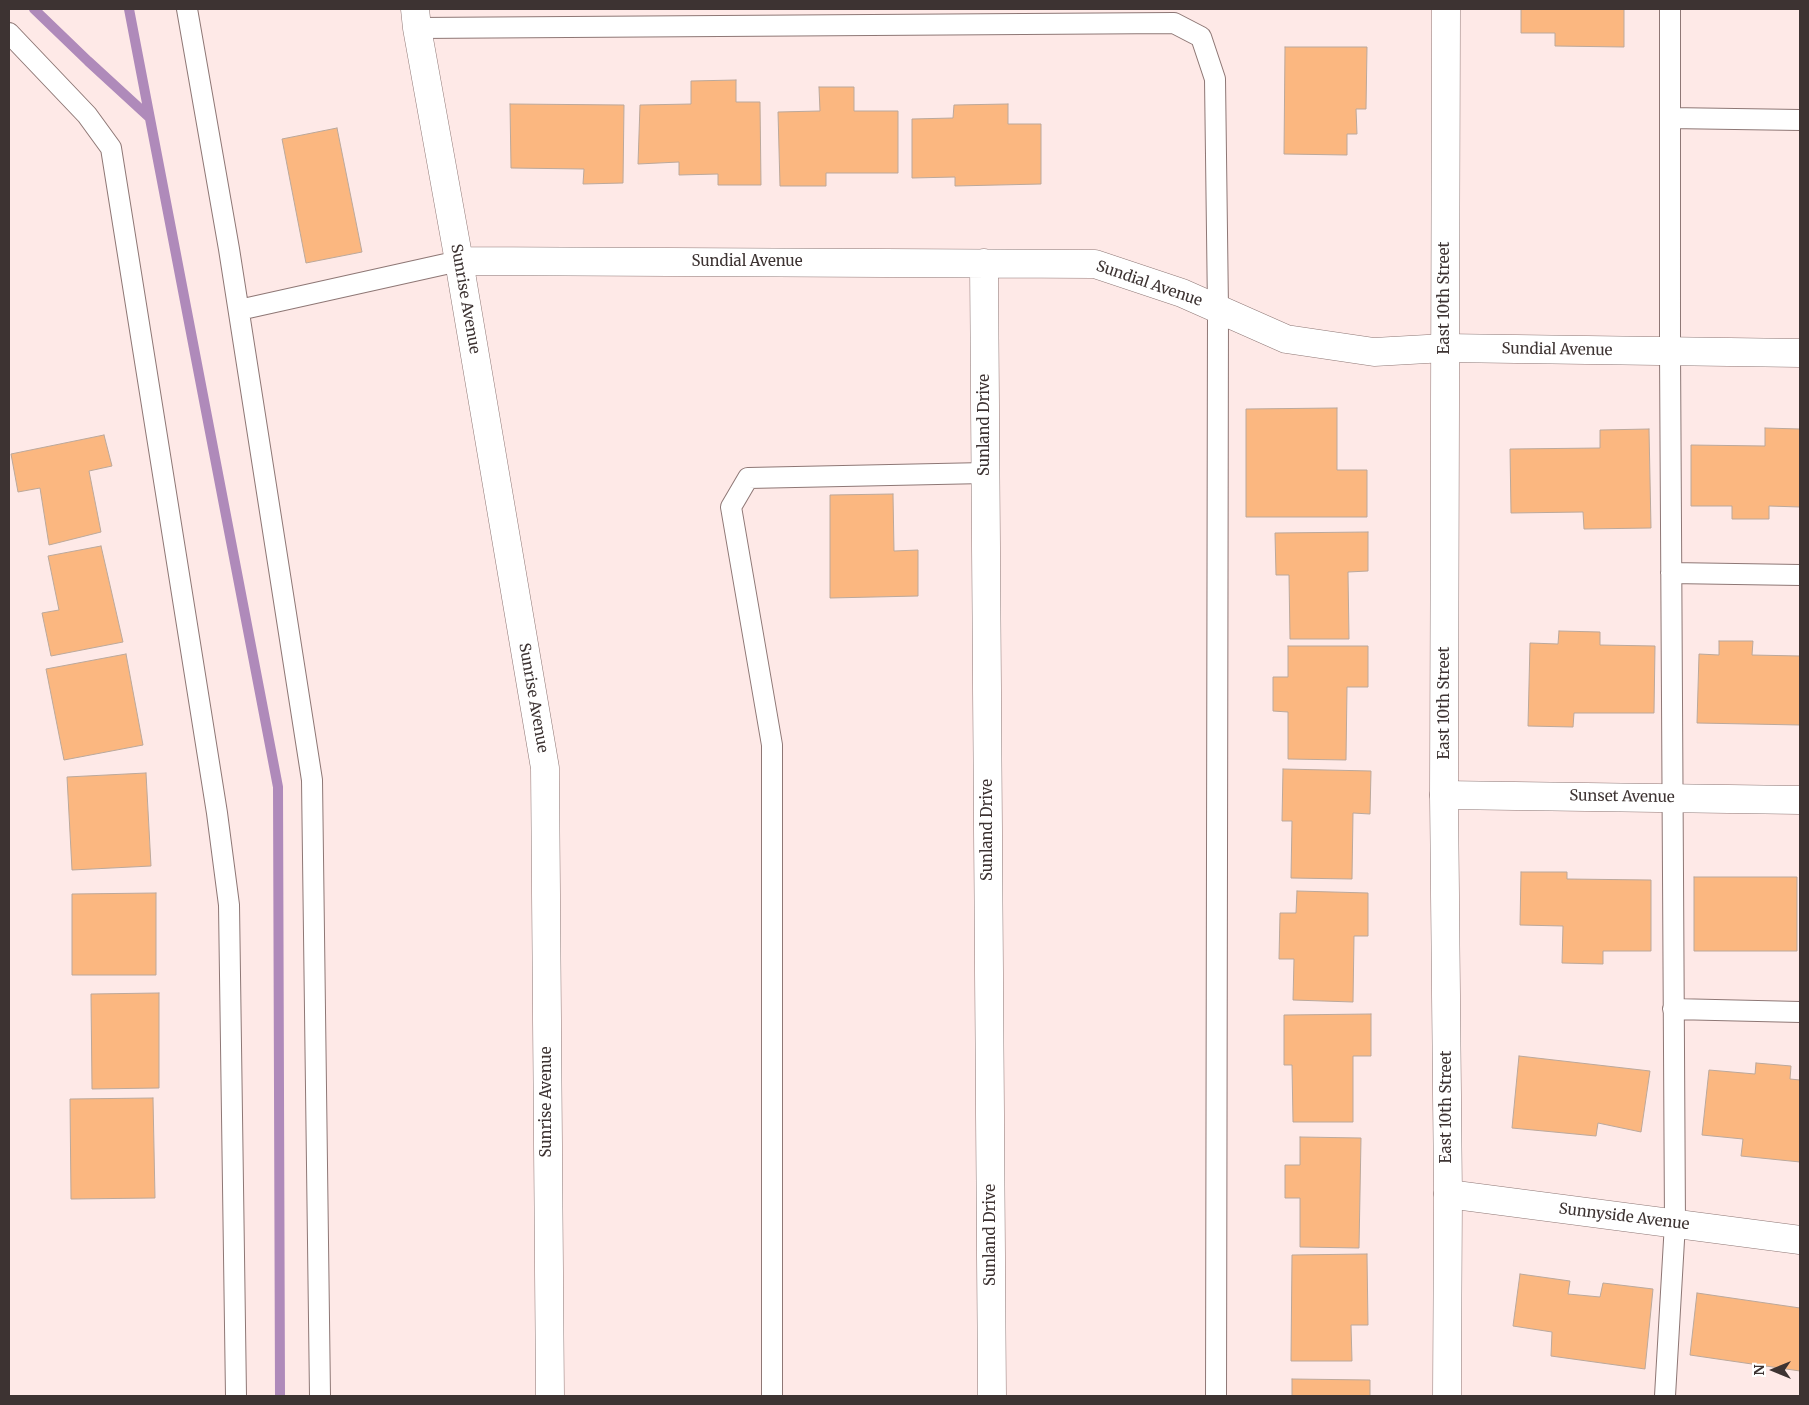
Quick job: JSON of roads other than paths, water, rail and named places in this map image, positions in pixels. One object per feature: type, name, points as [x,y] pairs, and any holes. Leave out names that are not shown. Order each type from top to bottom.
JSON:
[{"type":"street","name":"East 10th Street","points":[[1446,9],[1444,795],[1451,1396]]},
{"type":"street","name":"Sunrise Avenue","points":[[416,19],[545,768],[550,1396]]},
{"type":"street","name":"Sundial Avenue","points":[[459,261],[1095,264],[1182,293],[1286,338],[1374,352],[1445,348],[1800,353]]},
{"type":"street","name":"Sunland Drive","points":[[984,263],[992,1396]]},
{"type":"street","name":"Sunset Avenue","points":[[1444,795],[1800,800]]},
{"type":"street","name":"Sunnyside Avenue","points":[[1448,1194],[1800,1240]]},
{"type":"lane","points":[[187,9],[239,310],[312,780],[320,1396]]},
{"type":"lane","points":[[1665,1396],[1675,1223],[1670,9]]},
{"type":"lane","points":[[416,19],[1174,16],[1201,37],[1215,79],[1218,309],[1216,1396]]},
{"type":"lane","points":[[9,33],[87,115],[111,148],[218,813],[229,905],[236,1396]]},
{"type":"lane","points":[[1670,118],[1800,120]]},
{"type":"lane","points":[[239,310],[459,261]]},
{"type":"lane","points":[[772,1396],[772,746],[731,507],[748,478],[985,473]]},
{"type":"lane","points":[[1671,573],[1800,575]]},
{"type":"lane","points":[[1673,1009],[1800,1012]]},
{"type":"waterway","points":[[34,9],[149,117]]},
{"type":"waterway","points":[[129,9],[278,787],[280,1396]]}]
